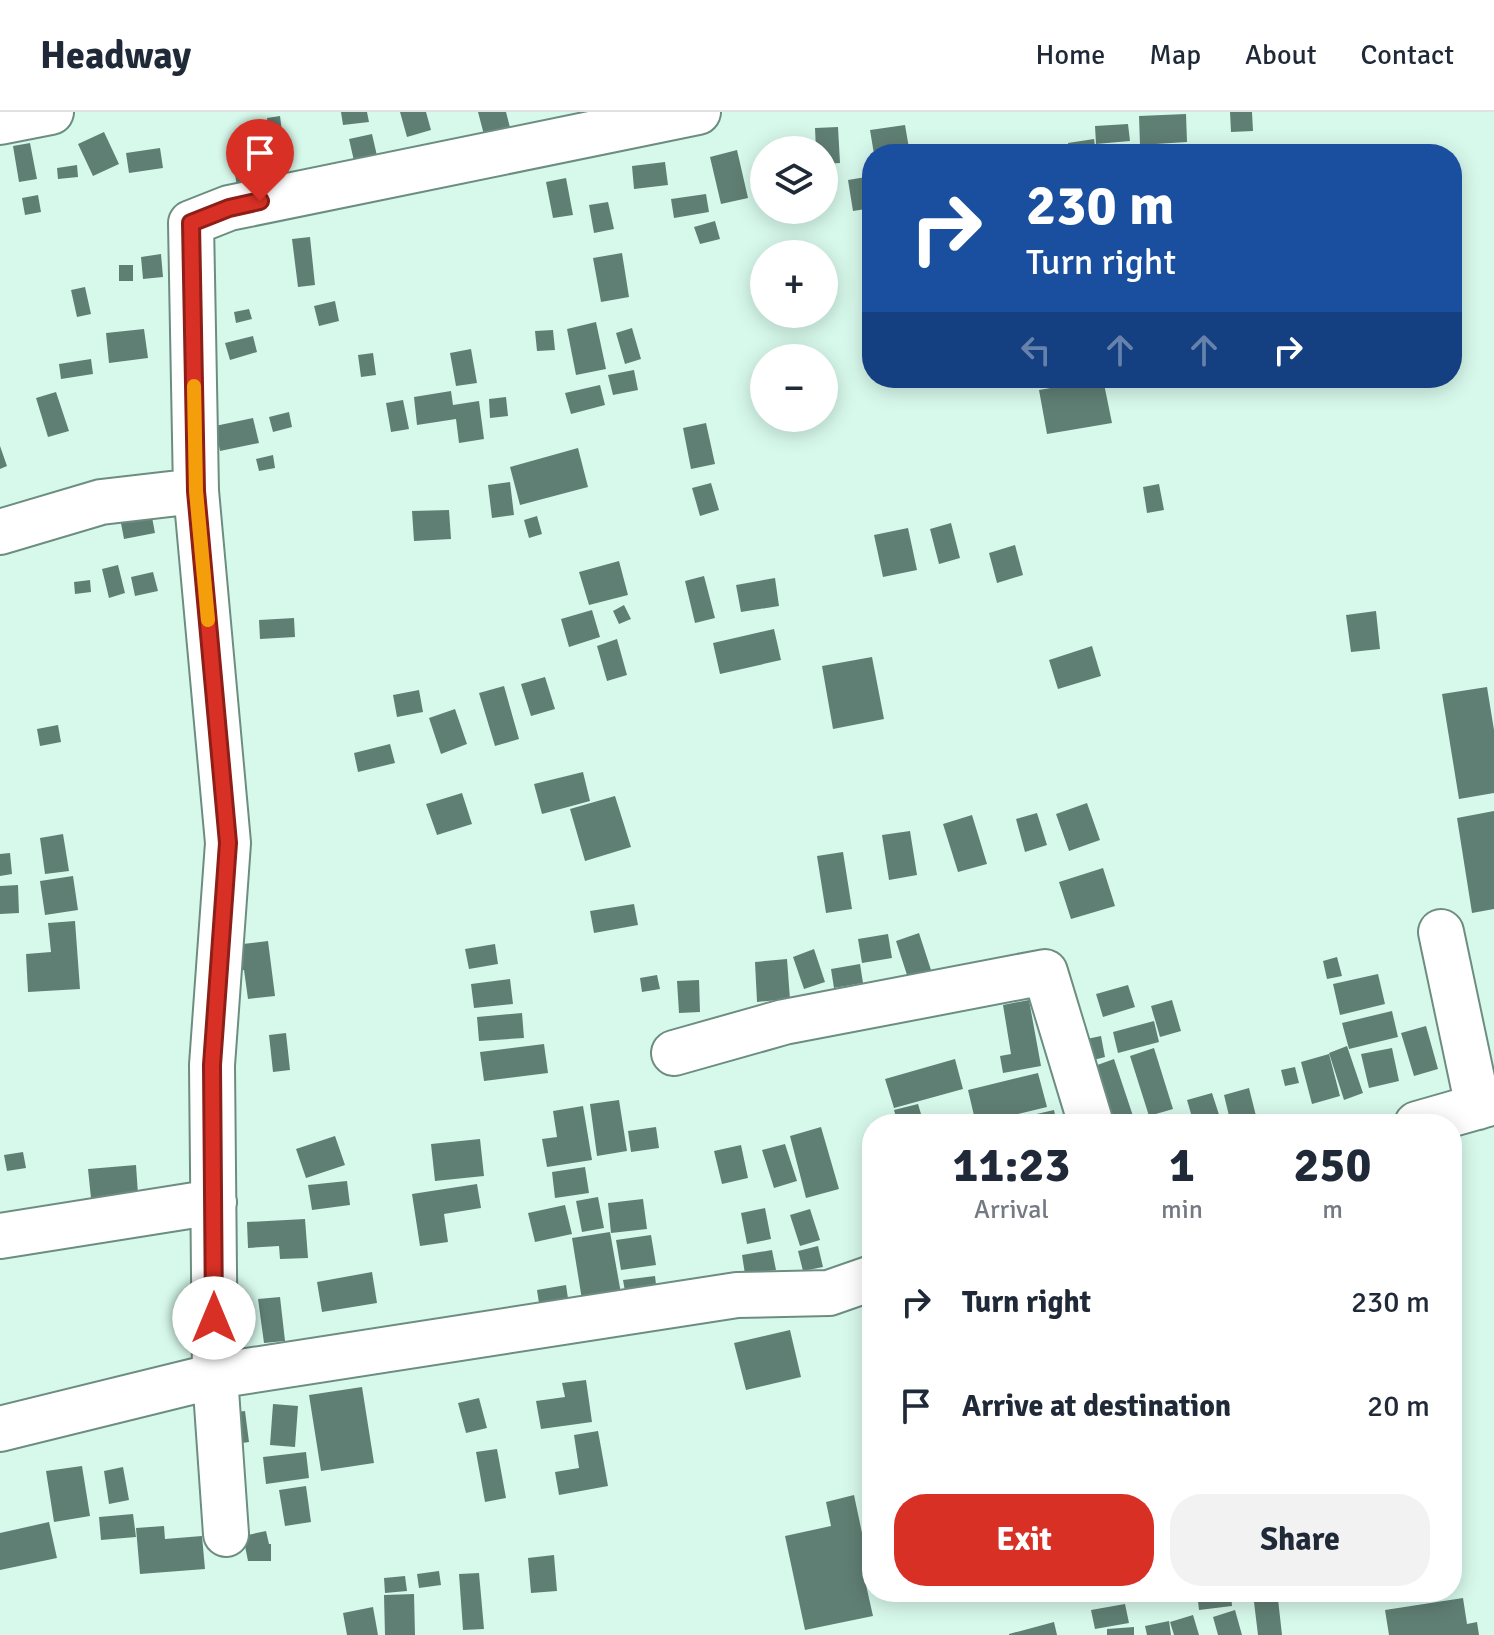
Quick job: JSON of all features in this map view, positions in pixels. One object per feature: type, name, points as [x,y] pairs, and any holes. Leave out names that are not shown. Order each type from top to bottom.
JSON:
[{"type":"street","points":[[0,122],[51,112]]},
{"type":"street","points":[[226,1534],[215,1376],[212,1065],[228,843],[196,491],[191,223],[229,208],[698,112]]},
{"type":"street","points":[[0,532],[101,502],[196,491]]},
{"type":"street","points":[[1441,932],[1486,1105],[1453,1114]]},
{"type":"street","points":[[674,1053],[784,1022],[1045,972],[1088,1114]]},
{"type":"street","points":[[0,1236],[214,1202]]},
{"type":"street","points":[[0,1429],[215,1376],[737,1295],[829,1293],[862,1281]]},
{"type":"building","points":[[341,112],[367,112],[369,122],[343,125]]},
{"type":"building","points":[[400,112],[426,112],[431,130],[407,137]]},
{"type":"building","points":[[478,112],[506,112],[513,139],[487,146]]},
{"type":"building","points":[[1230,112],[1252,112],[1253,131],[1231,132]]},
{"type":"building","points":[[1186,114],[1187,142],[1140,144],[1139,116]]},
{"type":"building","points":[[280,116],[284,148],[271,150],[267,118]]},
{"type":"building","points":[[1128,124],[1130,141],[1096,144],[1095,126]]},
{"type":"building","points":[[905,125],[908,144],[872,144],[870,130]]},
{"type":"building","points":[[838,127],[840,163],[838,136],[815,136],[815,128]]},
{"type":"building","points":[[104,132],[119,164],[93,176],[78,144]]},
{"type":"building","points":[[372,134],[380,169],[357,174],[349,139]]},
{"type":"building","points":[[1094,139],[1095,144],[1068,144]]},
{"type":"building","points":[[30,143],[37,179],[19,182],[13,146]]},
{"type":"building","points":[[160,148],[163,168],[129,173],[126,153]]},
{"type":"building","points":[[737,150],[748,198],[721,204],[710,157]]},
{"type":"building","points":[[665,162],[668,185],[634,189],[632,166]]},
{"type":"building","points":[[263,163],[268,189],[238,193],[234,168]]},
{"type":"building","points":[[77,165],[78,177],[58,179],[57,168]]},
{"type":"building","points":[[566,178],[573,215],[553,218],[546,182]]},
{"type":"building","points":[[862,178],[862,210],[853,211],[848,180]]},
{"type":"building","points":[[706,194],[709,212],[674,218],[671,199]]},
{"type":"building","points":[[38,195],[41,212],[25,215],[22,198]]},
{"type":"building","points":[[608,202],[614,229],[594,233],[589,205]]},
{"type":"building","points":[[715,221],[720,239],[700,244],[694,227]]},
{"type":"building","points":[[310,237],[315,285],[298,287],[292,239]]},
{"type":"building","points":[[622,253],[629,297],[601,302],[593,258]]},
{"type":"building","points":[[161,254],[163,277],[143,279],[141,257]]},
{"type":"building","points":[[119,265],[133,265],[133,281],[119,281]]},
{"type":"building","points":[[85,287],[91,314],[77,317],[71,290]]},
{"type":"building","points":[[335,301],[339,321],[319,326],[314,306]]},
{"type":"building","points":[[249,309],[252,319],[236,323],[234,312]]},
{"type":"building","points":[[596,322],[606,369],[576,375],[567,329]]},
{"type":"building","points":[[632,328],[641,359],[625,364],[616,333]]},
{"type":"building","points":[[144,329],[148,358],[109,363],[106,333]]},
{"type":"building","points":[[553,330],[555,350],[537,351],[535,331]]},
{"type":"building","points":[[253,336],[257,352],[230,360],[225,343]]},
{"type":"building","points":[[471,349],[477,383],[456,386],[450,353]]},
{"type":"building","points":[[373,353],[376,375],[361,377],[358,355]]},
{"type":"building","points":[[91,359],[93,374],[61,379],[59,364]]},
{"type":"building","points":[[634,370],[638,390],[613,395],[608,375]]},
{"type":"building","points":[[600,385],[605,405],[571,414],[565,393]]},
{"type":"building","points":[[1105,388],[1112,423],[1047,434],[1039,390]]},
{"type":"building","points":[[451,391],[453,405],[479,401],[484,439],[459,443],[456,419],[417,425],[414,397]]},
{"type":"building","points":[[56,392],[69,431],[48,437],[36,398]]},
{"type":"building","points":[[506,397],[508,416],[490,418],[489,399]]},
{"type":"building","points":[[403,400],[409,429],[391,432],[386,403]]},
{"type":"building","points":[[289,412],[292,427],[273,432],[269,417]]},
{"type":"building","points":[[253,418],[259,443],[220,451],[215,426]]},
{"type":"building","points":[[706,423],[715,464],[691,469],[683,428]]},
{"type":"building","points":[[0,446],[7,466],[0,469]]},
{"type":"building","points":[[578,448],[588,487],[520,505],[510,467]]},
{"type":"building","points":[[273,455],[275,468],[259,471],[256,459]]},
{"type":"building","points":[[510,482],[514,515],[492,518],[488,485]]},
{"type":"building","points":[[711,483],[719,510],[700,516],[692,488]]},
{"type":"building","points":[[1159,484],[1164,510],[1147,513],[1143,487]]},
{"type":"building","points":[[449,510],[451,539],[414,541],[412,511]]},
{"type":"building","points":[[151,512],[155,533],[124,539],[120,518]]},
{"type":"building","points":[[537,516],[542,534],[529,538],[524,520]]},
{"type":"building","points":[[951,523],[960,558],[939,564],[930,529]]},
{"type":"building","points":[[908,528],[917,570],[883,577],[874,535]]},
{"type":"building","points":[[1015,545],[1023,575],[997,583],[989,553]]},
{"type":"building","points":[[619,561],[628,595],[589,605],[579,572]]},
{"type":"building","points":[[118,565],[125,593],[109,598],[102,569]]},
{"type":"building","points":[[153,572],[158,591],[135,596],[131,577]]},
{"type":"building","points":[[704,576],[715,618],[695,623],[685,581]]},
{"type":"building","points":[[775,578],[779,606],[741,612],[736,585]]},
{"type":"building","points":[[90,580],[91,592],[75,594],[74,582]]},
{"type":"building","points":[[624,605],[631,619],[619,624],[613,611]]},
{"type":"building","points":[[592,610],[600,637],[569,647],[561,619]]},
{"type":"building","points":[[1376,611],[1380,649],[1351,652],[1346,615]]},
{"type":"building","points":[[294,618],[295,637],[260,639],[259,620]]},
{"type":"building","points":[[774,629],[781,660],[720,674],[713,643]]},
{"type":"building","points":[[617,639],[627,675],[607,681],[597,646]]},
{"type":"building","points":[[1092,646],[1101,676],[1058,689],[1049,660]]},
{"type":"building","points":[[872,657],[884,719],[833,729],[822,666]]},
{"type":"building","points":[[545,677],[555,709],[531,716],[521,684]]},
{"type":"building","points":[[504,686],[519,739],[495,746],[479,693]]},
{"type":"building","points":[[1487,687],[1494,730],[1494,793],[1459,799],[1442,694]]},
{"type":"building","points":[[419,690],[423,712],[397,717],[393,695]]},
{"type":"building","points":[[455,709],[467,744],[441,754],[429,718]]},
{"type":"building","points":[[58,725],[61,742],[40,746],[37,729]]},
{"type":"building","points":[[390,744],[395,763],[358,772],[354,753]]},
{"type":"building","points":[[583,772],[590,801],[542,814],[534,784]]},
{"type":"building","points":[[462,793],[472,824],[437,835],[426,804]]},
{"type":"building","points":[[615,796],[631,847],[585,861],[570,809]]},
{"type":"building","points":[[1087,803],[1100,840],[1069,851],[1056,814]]},
{"type":"building","points":[[1494,811],[1494,909],[1472,913],[1457,818]]},
{"type":"building","points":[[1037,813],[1047,845],[1025,852],[1016,819]]},
{"type":"building","points":[[972,815],[987,864],[958,872],[943,824]]},
{"type":"building","points":[[910,831],[917,875],[889,880],[882,835]]},
{"type":"building","points":[[63,834],[69,871],[45,874],[40,838]]},
{"type":"building","points":[[843,852],[852,909],[826,913],[817,856]]},
{"type":"building","points":[[10,853],[12,874],[0,876],[0,854]]},
{"type":"building","points":[[1103,868],[1115,906],[1071,919],[1059,882]]},
{"type":"building","points":[[73,876],[78,910],[45,915],[40,881]]},
{"type":"building","points":[[18,885],[19,913],[0,914],[0,886]]},
{"type":"building","points":[[634,904],[638,925],[594,933],[590,911]]},
{"type":"building","points":[[75,921],[80,989],[28,992],[26,954],[51,952],[48,923]]},
{"type":"building","points":[[919,933],[931,970],[908,978],[896,941]]},
{"type":"building","points":[[888,934],[892,958],[862,963],[858,939]]},
{"type":"building","points":[[268,941],[275,996],[248,999],[244,970],[229,972],[225,946]]},
{"type":"building","points":[[495,944],[498,964],[469,969],[465,949]]},
{"type":"building","points":[[814,949],[825,982],[804,989],[793,957]]},
{"type":"building","points":[[1337,957],[1342,976],[1327,979],[1323,961]]},
{"type":"building","points":[[787,959],[790,999],[757,1002],[755,962]]},
{"type":"building","points":[[860,964],[863,983],[834,988],[831,969]]},
{"type":"building","points":[[1378,974],[1385,1004],[1340,1015],[1333,984]]},
{"type":"building","points":[[657,975],[660,989],[642,992],[640,978]]},
{"type":"building","points":[[510,979],[513,1004],[474,1008],[471,984]]},
{"type":"building","points":[[699,980],[700,1012],[679,1013],[677,981]]},
{"type":"building","points":[[1128,985],[1135,1007],[1103,1017],[1096,994]]},
{"type":"building","points":[[1029,1000],[1041,1066],[1003,1073],[1000,1056],[1011,1054],[1003,1005]]},
{"type":"building","points":[[1172,1000],[1181,1031],[1160,1037],[1151,1006]]},
{"type":"building","points":[[1392,1011],[1398,1037],[1349,1049],[1342,1023]]},
{"type":"building","points":[[522,1013],[524,1038],[479,1041],[477,1017]]},
{"type":"building","points":[[1154,1021],[1159,1042],[1118,1053],[1113,1032]]},
{"type":"building","points":[[1426,1026],[1438,1069],[1414,1076],[1401,1033]]},
{"type":"building","points":[[286,1033],[290,1070],[273,1072],[269,1035]]},
{"type":"building","points":[[1101,1036],[1105,1057],[1086,1062],[1082,1040]]},
{"type":"building","points":[[544,1044],[548,1073],[484,1081],[480,1052]]},
{"type":"building","points":[[1347,1046],[1363,1093],[1344,1100],[1329,1053]]},
{"type":"building","points":[[1154,1048],[1173,1109],[1148,1114],[1130,1056]]},
{"type":"building","points":[[1392,1048],[1399,1081],[1369,1088],[1361,1054]]},
{"type":"building","points":[[1329,1054],[1340,1096],[1312,1104],[1301,1062]]},
{"type":"building","points":[[955,1059],[963,1089],[894,1108],[885,1079]]},
{"type":"building","points":[[1114,1059],[1132,1114],[1106,1114],[1089,1068]]},
{"type":"building","points":[[1295,1067],[1299,1083],[1285,1086],[1281,1070]]},
{"type":"building","points":[[1038,1073],[1047,1107],[1018,1114],[974,1114],[968,1090]]},
{"type":"building","points":[[1249,1088],[1256,1114],[1229,1114],[1224,1095]]},
{"type":"building","points":[[1212,1093],[1219,1114],[1191,1114],[1187,1100]]},
{"type":"building","points":[[619,1100],[627,1151],[597,1156],[590,1104]]},
{"type":"building","points":[[918,1104],[921,1114],[895,1114],[894,1110]]},
{"type":"building","points":[[583,1106],[592,1160],[547,1167],[542,1139],[557,1137],[553,1111]]},
{"type":"building","points":[[656,1127],[659,1148],[631,1152],[628,1131]]},
{"type":"building","points":[[821,1127],[839,1189],[806,1198],[790,1136]]},
{"type":"building","points":[[335,1136],[345,1165],[306,1178],[296,1149]]},
{"type":"building","points":[[480,1139],[484,1176],[435,1181],[431,1144]]},
{"type":"building","points":[[785,1144],[797,1181],[774,1188],[762,1150]]},
{"type":"building","points":[[741,1145],[748,1178],[722,1184],[714,1151]]},
{"type":"building","points":[[23,1152],[26,1168],[7,1171],[4,1155]]},
{"type":"building","points":[[136,1165],[138,1194],[91,1198],[88,1169]]},
{"type":"building","points":[[585,1167],[589,1193],[555,1198],[552,1172]]},
{"type":"building","points":[[347,1181],[350,1205],[312,1210],[308,1185]]},
{"type":"building","points":[[477,1184],[481,1208],[444,1214],[448,1242],[420,1246],[412,1194]]},
{"type":"building","points":[[598,1197],[604,1228],[582,1232],[576,1201]]},
{"type":"building","points":[[643,1199],[647,1229],[611,1233],[608,1203]]},
{"type":"building","points":[[565,1205],[572,1234],[535,1242],[528,1213]]},
{"type":"building","points":[[765,1208],[771,1239],[747,1244],[741,1213]]},
{"type":"building","points":[[810,1209],[820,1240],[800,1246],[790,1215]]},
{"type":"building","points":[[305,1219],[308,1258],[280,1259],[279,1246],[248,1248],[247,1222]]},
{"type":"building","points":[[610,1232],[622,1299],[583,1306],[572,1238]]},
{"type":"building","points":[[651,1235],[656,1265],[621,1270],[616,1240]]},
{"type":"building","points":[[818,1246],[823,1267],[803,1271],[798,1251]]},
{"type":"building","points":[[772,1250],[776,1270],[745,1274],[742,1255]]},
{"type":"building","points":[[372,1272],[377,1303],[322,1312],[317,1282]]},
{"type":"building","points":[[655,1276],[657,1293],[626,1297],[623,1280]]},
{"type":"building","points":[[566,1285],[570,1312],[541,1316],[537,1290]]},
{"type":"building","points":[[280,1297],[285,1341],[264,1343],[258,1299]]},
{"type":"building","points":[[790,1330],[801,1377],[746,1390],[734,1343]]},
{"type":"building","points":[[586,1380],[592,1422],[541,1429],[536,1401],[565,1397],[562,1383]]},
{"type":"building","points":[[362,1387],[374,1463],[321,1471],[309,1395]]},
{"type":"building","points":[[479,1398],[487,1428],[466,1433],[458,1403]]},
{"type":"building","points":[[273,1404],[298,1406],[295,1447],[270,1445]]},
{"type":"building","points":[[245,1411],[249,1442],[228,1445],[222,1414]]},
{"type":"building","points":[[598,1431],[608,1486],[559,1495],[555,1472],[579,1468],[574,1435]]},
{"type":"building","points":[[497,1449],[506,1498],[485,1502],[476,1452]]},
{"type":"building","points":[[306,1452],[309,1478],[266,1484],[263,1457]]},
{"type":"building","points":[[82,1466],[90,1516],[54,1522],[46,1471]]},
{"type":"building","points":[[123,1467],[129,1500],[109,1504],[104,1471]]},
{"type":"building","points":[[306,1486],[311,1522],[285,1526],[279,1490]]},
{"type":"building","points":[[854,1495],[862,1533],[862,1602],[870,1602],[873,1616],[805,1630],[785,1536],[831,1526],[826,1502]]},
{"type":"building","points":[[133,1514],[136,1537],[101,1540],[99,1517]]},
{"type":"building","points":[[49,1522],[57,1558],[0,1570],[0,1533]]},
{"type":"building","points":[[164,1526],[165,1539],[202,1536],[205,1569],[140,1574],[136,1528]]},
{"type":"building","points":[[266,1531],[271,1544],[271,1561],[248,1561],[243,1536]]},
{"type":"building","points":[[554,1555],[557,1591],[531,1593],[528,1558]]},
{"type":"building","points":[[439,1571],[441,1585],[419,1588],[417,1574]]},
{"type":"building","points":[[479,1573],[484,1629],[463,1630],[459,1574]]},
{"type":"building","points":[[405,1576],[407,1591],[385,1593],[384,1578]]},
{"type":"building","points":[[414,1594],[415,1635],[385,1635],[384,1595]]},
{"type":"building","points":[[1462,1598],[1467,1624],[1477,1622],[1479,1635],[1389,1635],[1385,1610],[1437,1602],[1462,1602]]},
{"type":"building","points":[[1198,1602],[1232,1602],[1232,1606],[1199,1610]]},
{"type":"building","points":[[1254,1602],[1278,1602],[1282,1635],[1258,1635]]},
{"type":"building","points":[[1125,1604],[1129,1623],[1095,1629],[1091,1610]]},
{"type":"building","points":[[373,1607],[378,1635],[347,1635],[343,1613]]},
{"type":"building","points":[[1235,1610],[1242,1635],[1218,1635],[1213,1617]]},
{"type":"building","points":[[1193,1615],[1199,1635],[1174,1635],[1170,1622]]},
{"type":"building","points":[[1169,1621],[1171,1635],[1147,1635],[1145,1626]]},
{"type":"building","points":[[1054,1622],[1057,1635],[1009,1635],[1009,1634]]},
{"type":"building","points":[[1134,1627],[1134,1635],[1107,1635],[1107,1629]]},
{"type":"slow traffic","points":[[194,386],[196,491],[208,620]]},
{"type":"route","points":[[214,1318],[212,1065],[228,843],[196,491],[191,223],[229,208],[260,201]]}]
